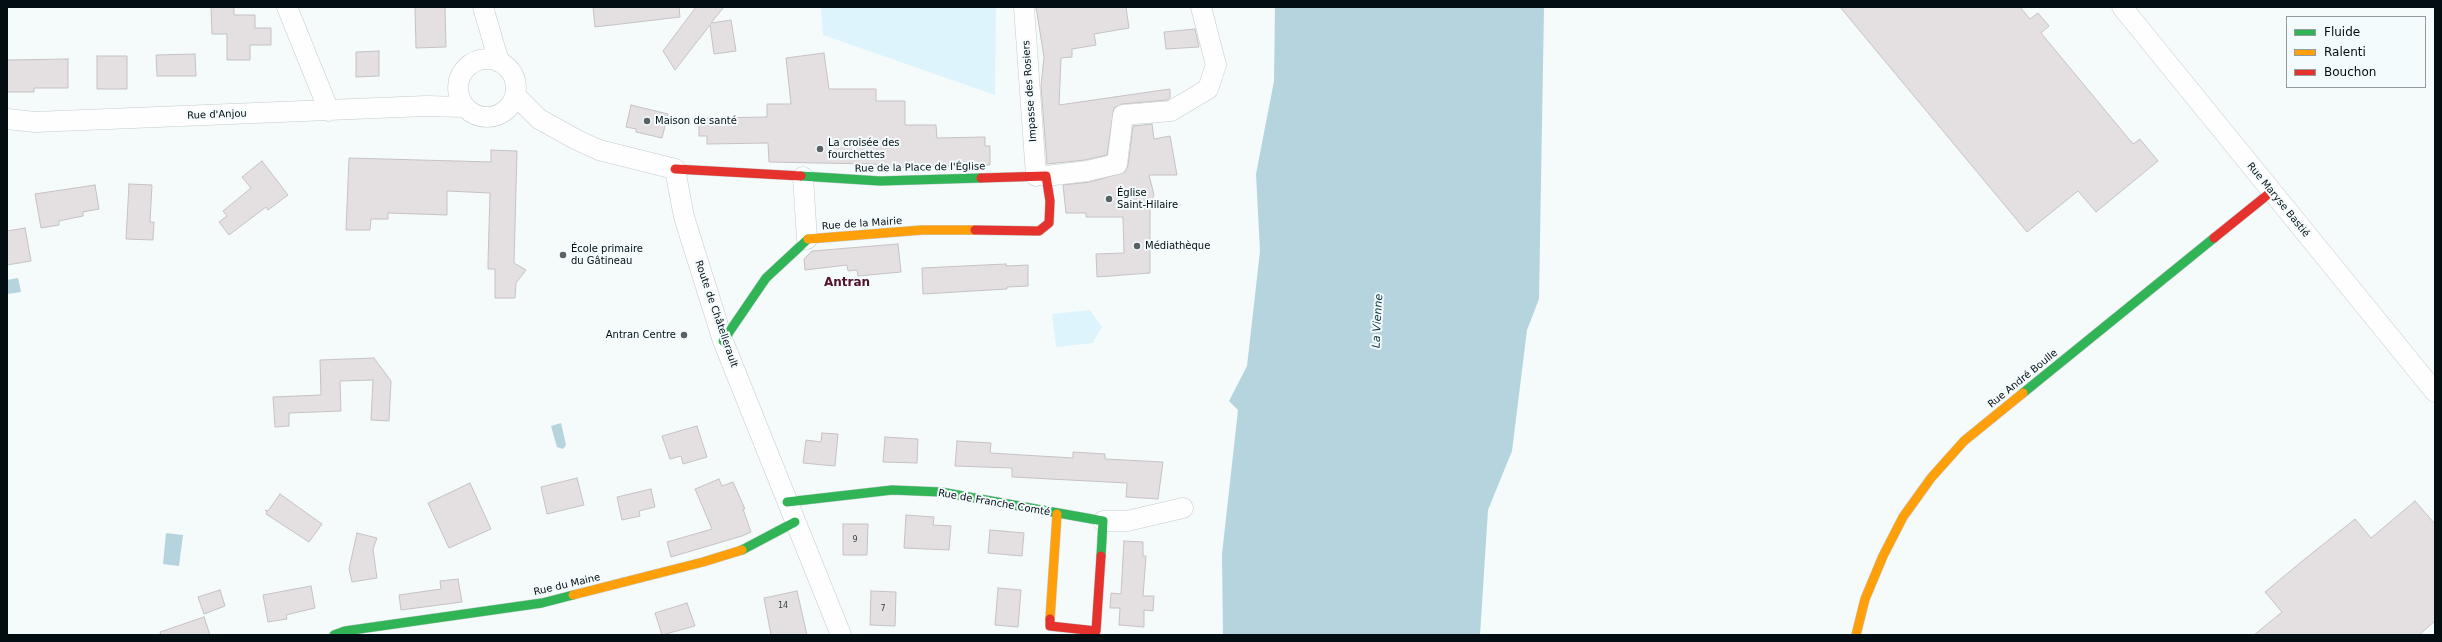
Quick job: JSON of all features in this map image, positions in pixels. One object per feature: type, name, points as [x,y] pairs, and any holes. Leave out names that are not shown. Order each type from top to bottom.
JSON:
[{"type":"street","points":[[287,7],[329,111]]},
{"type":"street","points":[[483,7],[499,62]]},
{"type":"street","name":"Impasse des Rosiers","points":[[1024,7],[1041,176]]},
{"type":"street","points":[[1041,176],[1087,171],[1117,164],[1123,115],[1171,111],[1208,89],[1216,65],[1201,7]]},
{"type":"street","name":"Rue Maryse Bastié","points":[[2122,7],[2435,392]]},
{"type":"street","points":[[472,63],[490,60],[499,62],[507,68],[513,76],[516,85],[515,95],[512,102],[502,113],[495,116],[479,116],[465,107],[458,93],[460,76],[472,63],[489,30]]},
{"type":"street","points":[[426,106],[458,85]]},
{"type":"street","points":[[515,95],[539,119],[599,150],[675,169]]},
{"type":"street","name":"Rue d'Anjou","points":[[7,119],[35,122],[426,106],[465,107]]},
{"type":"street","points":[[502,113],[539,119]]},
{"type":"street","name":"Rue de la Place de l'Église","points":[[675,169],[880,181],[1041,176]]},
{"type":"street","name":"Route de Châtellerault","points":[[675,169],[684,217],[723,341],[841,635]]},
{"type":"street","name":"Rue de la Mairie","points":[[807,239],[922,230],[1039,231],[1049,223],[1050,201],[1041,176]]},
{"type":"street","points":[[723,341],[766,278],[807,239],[803,177]]},
{"type":"street","name":"Rue André Boulle","points":[[1856,635],[1865,599],[1883,556],[1903,517],[1931,478],[1964,441],[2271,192]]},
{"type":"street","name":"Rue de Franche Comté","points":[[787,502],[892,490],[941,492],[1057,514],[1103,521],[1128,521],[1183,508]]},
{"type":"street","name":"Rue de Franche Comté","points":[[1057,514],[1050,626],[1096,631],[1103,521]]},
{"type":"street","name":"Rue du Maine","points":[[334,635],[345,631],[542,603],[703,562],[747,548],[795,522]]},
{"type":"shaded area","points":[[821,7],[996,7],[995,95],[823,35]]},
{"type":"shaded area","points":[[1090,310],[1102,327],[1093,343],[1056,347],[1052,314]]},
{"type":"water","name":"La Vienne","points":[[1275,7],[1544,7],[1539,299],[1527,330],[1512,451],[1488,510],[1480,635],[1223,635],[1222,554],[1238,410],[1229,401],[1247,366],[1260,251],[1256,174],[1274,81]]},
{"type":"water","points":[[18,278],[21,292],[7,294],[7,280]]},
{"type":"water","points":[[561,423],[566,445],[563,449],[557,447],[551,426]]},
{"type":"water","points":[[166,533],[183,535],[179,566],[163,564]]},
{"type":"building","points":[[211,7],[234,7],[234,15],[255,15],[255,28],[271,28],[271,45],[250,45],[250,60],[227,60],[227,34],[212,34]]},
{"type":"building","points":[[415,7],[445,7],[446,47],[416,48]]},
{"type":"building","points":[[593,7],[679,7],[680,17],[595,27]]},
{"type":"building","points":[[696,7],[724,7],[711,23],[731,20],[736,51],[714,54],[710,25],[675,70],[663,51]]},
{"type":"building","points":[[1036,7],[1126,7],[1129,28],[1094,34],[1096,45],[1072,49],[1072,57],[1061,58],[1059,105],[1170,89],[1170,98],[1167,100],[1122,104],[1114,108],[1107,155],[1085,160],[1047,164],[1041,86],[1044,57]]},
{"type":"building","points":[[1840,7],[2020,7],[2030,19],[2038,13],[2049,26],[2041,33],[2133,144],[2140,139],[2158,161],[2096,212],[2078,191],[2027,232]]},
{"type":"building","points":[[1195,29],[1199,47],[1166,49],[1164,32]]},
{"type":"building","points":[[379,51],[379,76],[356,77],[356,52]]},
{"type":"building","points":[[824,53],[829,89],[876,89],[876,101],[905,101],[905,125],[936,125],[937,138],[985,137],[985,146],[990,146],[990,165],[886,168],[886,165],[869,164],[769,162],[768,143],[707,144],[707,136],[699,136],[699,121],[707,120],[707,118],[767,117],[767,104],[791,104],[786,58]]},
{"type":"building","points":[[195,54],[196,76],[157,76],[156,55]]},
{"type":"building","points":[[97,56],[127,56],[127,89],[97,89]]},
{"type":"building","points":[[68,59],[68,88],[34,88],[34,92],[7,92],[7,60]]},
{"type":"building","name":"Maison de santé","points":[[631,105],[668,114],[662,138],[636,132],[636,129],[626,127]]},
{"type":"building","points":[[1152,124],[1154,139],[1170,136],[1177,175],[1149,175],[1154,195],[1150,204],[1150,273],[1097,277],[1096,254],[1124,253],[1123,217],[1086,217],[1086,213],[1066,213],[1063,185],[1090,182],[1125,172],[1128,165],[1133,126]]},
{"type":"building","points":[[491,150],[517,151],[514,263],[526,270],[516,283],[515,298],[495,298],[495,269],[488,269],[490,193],[447,191],[447,215],[388,213],[388,219],[371,219],[370,230],[346,230],[349,158],[491,162]]},
{"type":"building","points":[[262,161],[288,195],[268,210],[266,207],[229,235],[219,222],[227,216],[223,211],[251,188],[242,177]]},
{"type":"building","points":[[129,184],[152,185],[150,222],[154,222],[153,240],[126,239]]},
{"type":"building","points":[[95,185],[99,209],[83,212],[83,216],[59,221],[59,225],[41,228],[35,194]]},
{"type":"building","points":[[25,228],[31,261],[7,265],[7,231]]},
{"type":"building","points":[[898,244],[901,272],[858,276],[857,270],[848,271],[847,265],[805,270],[804,259],[812,251]]},
{"type":"building","points":[[1006,264],[1006,266],[1028,265],[1028,286],[1007,287],[1007,289],[923,294],[922,268]]},
{"type":"building","points":[[374,358],[391,381],[389,421],[371,420],[373,380],[340,381],[341,411],[289,413],[289,426],[275,427],[273,397],[321,395],[320,360]]},
{"type":"building","points":[[697,426],[707,457],[683,464],[681,456],[670,459],[662,436]]},
{"type":"building","points":[[822,433],[838,434],[835,466],[803,463],[806,440],[821,442]]},
{"type":"building","points":[[885,437],[918,439],[917,463],[883,462]]},
{"type":"building","points":[[957,441],[991,443],[990,453],[1073,458],[1073,452],[1105,454],[1105,459],[1163,462],[1158,499],[1126,497],[1127,483],[1012,477],[1012,468],[955,466]]},
{"type":"building","points":[[577,478],[584,505],[547,514],[541,487]]},
{"type":"building","points":[[719,479],[722,486],[733,482],[745,509],[743,509],[751,532],[671,557],[667,542],[712,529],[695,489]]},
{"type":"building","points":[[470,483],[491,529],[449,548],[428,503]]},
{"type":"building","points":[[651,489],[655,507],[639,511],[640,516],[622,520],[617,497]]},
{"type":"building","points":[[280,494],[322,524],[309,542],[266,514],[267,512],[265,510],[268,511]]},
{"type":"building","points":[[2415,501],[2435,524],[2435,621],[2419,635],[2254,635],[2282,612],[2265,592],[2355,519],[2371,538]]},
{"type":"building","points":[[906,515],[934,517],[933,525],[951,526],[949,550],[904,548]]},
{"type":"building","points":[[843,524],[868,524],[867,555],[843,555]]},
{"type":"building","points":[[990,530],[1024,533],[1022,556],[988,553]]},
{"type":"building","points":[[357,533],[377,538],[373,549],[377,578],[352,582],[349,569]]},
{"type":"building","points":[[1124,541],[1143,542],[1143,556],[1146,556],[1143,596],[1154,596],[1153,611],[1144,610],[1144,627],[1119,625],[1120,608],[1110,608],[1111,593],[1121,594]]},
{"type":"building","points":[[458,579],[462,602],[401,610],[399,595],[441,589],[440,581]]},
{"type":"building","points":[[311,586],[315,608],[286,615],[287,619],[268,622],[263,595]]},
{"type":"building","points":[[998,588],[1021,590],[1018,627],[995,625]]},
{"type":"building","points":[[220,590],[225,606],[204,614],[198,597]]},
{"type":"building","points":[[797,591],[807,635],[771,635],[764,598]]},
{"type":"building","points":[[871,591],[896,592],[895,626],[870,625]]},
{"type":"building","points":[[687,603],[695,626],[662,635],[655,613]]},
{"type":"building","points":[[204,617],[210,635],[161,635],[160,632]]},
{"type":"traffic: fast","points":[[801,176],[880,181],[981,178]]},
{"type":"traffic: fast","points":[[2023,393],[2214,238]]},
{"type":"traffic: fast","points":[[723,341],[766,278],[808,239]]},
{"type":"traffic: fast","points":[[787,502],[892,490],[941,492],[1103,521],[1101,556]]},
{"type":"traffic: fast","points":[[742,550],[795,522]]},
{"type":"traffic: fast","points":[[334,635],[345,631],[542,603],[573,595]]},
{"type":"traffic: slow","points":[[808,239],[922,230],[975,230]]},
{"type":"traffic: slow","points":[[1856,635],[1865,599],[1883,556],[1903,517],[1931,478],[1964,441],[2023,393]]},
{"type":"traffic: slow","points":[[1050,619],[1057,514]]},
{"type":"traffic: slow","points":[[573,595],[703,562],[742,550]]},
{"type":"traffic: jam","points":[[675,169],[801,176]]},
{"type":"traffic: jam","points":[[975,230],[1039,231],[1049,223],[1050,201],[1046,176],[981,178]]},
{"type":"traffic: jam","points":[[2214,238],[2271,192]]},
{"type":"traffic: jam","points":[[1050,619],[1050,626],[1096,631],[1101,556]]},
{"type":"place","name":"Maison de santé","points":[[647,121]]},
{"type":"place","name":"La croisée des fourchettes","points":[[820,149]]},
{"type":"place","name":"Église Saint-Hilaire","points":[[1109,199]]},
{"type":"place","name":"Médiathèque","points":[[1137,246]]},
{"type":"place","name":"École primaire du Gâtineau","points":[[563,255]]},
{"type":"place","name":"Antran Centre","points":[[684,335]]},
{"type":"district","name":"Antran","points":[[847,283]]}]
